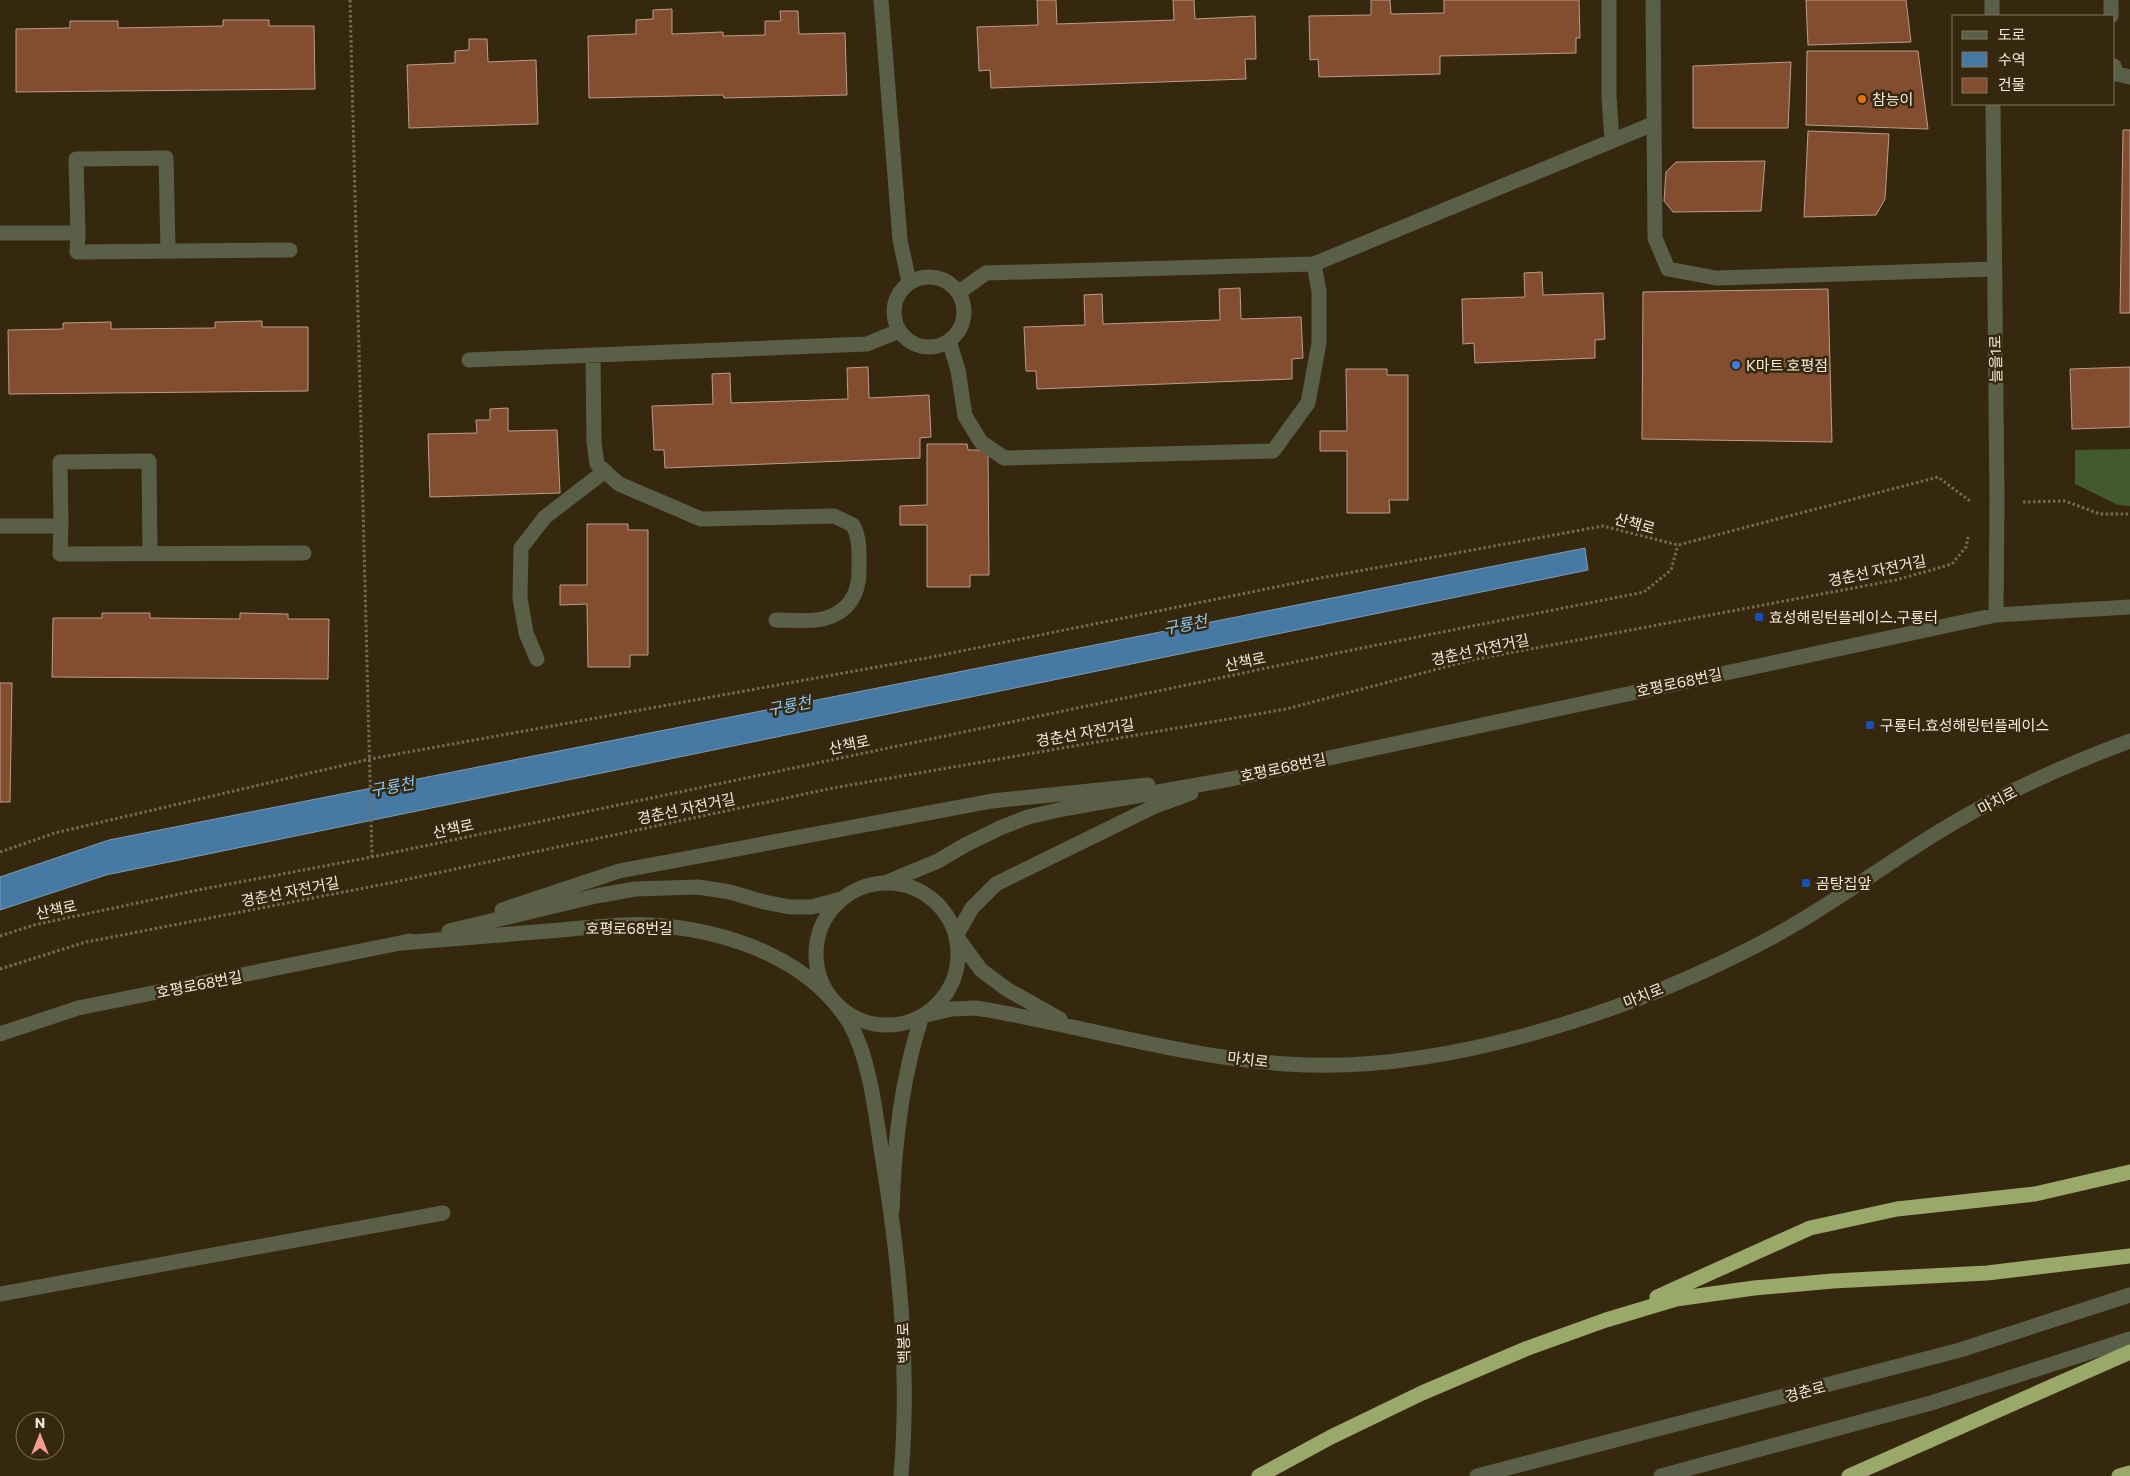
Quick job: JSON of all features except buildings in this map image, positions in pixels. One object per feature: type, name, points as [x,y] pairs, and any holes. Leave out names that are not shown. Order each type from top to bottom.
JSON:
[{"type":"highway","points":[[1606,1320],[1810,1228],[1897,1209],[2035,1194],[2130,1172]]},
{"type":"highway","points":[[1259,1476],[1331,1436],[1422,1393],[1528,1348],[1606,1320],[1676,1299],[1754,1288],[1833,1281],[1987,1273],[2130,1256]]},
{"type":"highway","points":[[1849,1476],[2130,1352]]},
{"type":"highway","points":[[2119,1476],[2130,1473]]},
{"type":"street","points":[[881,0],[900,240],[910,282]]},
{"type":"street","points":[[1609,0],[1609,97],[1612,141]]},
{"type":"street","points":[[1653,0],[1655,238],[1668,269],[1716,278],[1994,269]]},
{"type":"street","points":[[1992,0],[1992,15]]},
{"type":"street","points":[[2111,0],[2111,15]]},
{"type":"street","points":[[2115,70],[2116,74],[2130,78]]},
{"type":"street","name":"늘을1로","points":[[1993,105],[1997,502],[1996,615]]},
{"type":"street","points":[[959,292],[986,273],[1314,264],[1653,124]]},
{"type":"street","points":[[168,251],[166,158],[76,159],[77,252],[290,250]]},
{"type":"street","points":[[0,233],[78,233]]},
{"type":"street","points":[[949,342],[958,370],[965,416],[981,442],[1004,458],[1273,451],[1308,403],[1319,343],[1319,291],[1314,264]]},
{"type":"street","points":[[927,276],[945,280],[959,292],[965,310],[961,328],[949,342],[931,348],[913,344],[899,331],[893,314],[897,295],[910,282],[927,276]]},
{"type":"street","points":[[469,360],[868,344],[899,331]]},
{"type":"street","points":[[593,355],[594,442],[597,464],[619,484],[701,519],[834,516],[854,525],[859,536],[860,578],[854,600],[840,611],[823,619],[776,620]]},
{"type":"street","points":[[150,553],[149,461],[60,462],[60,554],[304,553]]},
{"type":"street","points":[[537,659],[526,633],[520,598],[521,548],[545,518],[605,471]]},
{"type":"street","points":[[0,526],[60,526]]},
{"type":"street","name":"호평로68번길","points":[[885,883],[938,861],[965,845],[1028,817],[1063,809],[1231,778],[1996,615],[2130,607]]},
{"type":"street","name":"마치로","points":[[922,1016],[952,1009],[976,1008],[1179,1050],[1240,1059],[1336,1066],[1395,1061],[1434,1055],[1515,1037],[1593,1015],[1719,964],[1778,934],[1818,910],[1936,833],[2050,773],[2130,741]]},
{"type":"street","points":[[401,943],[619,871],[992,801],[1104,788],[1231,778]]},
{"type":"street","name":"호평로68번길","points":[[956,936],[972,908],[996,884],[1153,807],[1231,778]]},
{"type":"street","points":[[836,1004],[854,1018],[877,1025],[900,1024],[922,1016],[940,1001],[952,982],[958,959],[956,936],[946,914],[930,898],[909,887],[885,883],[862,888],[841,899],[826,917],[817,939],[815,962],[822,985],[851,1026],[868,1076],[892,1211]]},
{"type":"street","name":"호평로68번길","points":[[0,1034],[78,1008],[401,943],[596,896],[635,889],[698,887],[730,892],[790,907],[812,907],[841,899]]},
{"type":"street","name":"호평로68번길","points":[[401,943],[614,925],[663,925],[705,932],[772,954],[801,972],[836,1004]]},
{"type":"street","name":"마치로","points":[[956,936],[981,970],[1008,990],[1068,1022],[1104,1034]]},
{"type":"street","points":[[892,1211],[896,1139],[904,1084],[911,1048],[922,1016]]},
{"type":"street","name":"백봉로","points":[[892,1211],[901,1299],[904,1366],[905,1424],[900,1473]]},
{"type":"street","points":[[0,1294],[443,1213]]},
{"type":"street","name":"경춘로","points":[[1477,1476],[1960,1350],[2130,1295]]},
{"type":"street","points":[[1661,1476],[1931,1402],[2130,1339]]},
{"type":"path","points":[[350,0],[372,857]]},
{"type":"path","name":"산책로","points":[[0,852],[55,833],[370,759],[912,660],[1315,579],[1603,526],[1678,545],[1938,477],[1973,504],[1997,502]]},
{"type":"path","points":[[1997,502],[2065,501],[2100,514],[2130,514]]},
{"type":"path","name":"경춘선 자전거길","points":[[0,969],[86,942],[390,883],[833,788],[1286,709],[1472,660],[1896,580],[1952,564],[1966,547],[1969,529]]},
{"type":"path","name":"산책로","points":[[0,936],[34,925],[203,889],[372,857],[1342,652],[1644,592],[1671,570],[1678,545]]},
{"type":"green space","points":[[2130,449],[2130,506],[2118,505],[2075,484],[2075,450]]},
{"type":"water","name":"구룡천","points":[[1585,548],[1588,570],[106,875],[0,910],[0,877],[109,840]]},
{"type":"place","name":"참능이","points":[[1862,99]]},
{"type":"place","name":"K마트 호평점","points":[[1736,365]]},
{"type":"place","name":"효성해링턴플레이스.구룡터","points":[[1759,617]]},
{"type":"place","name":"구룡터.효성해링턴플레이스","points":[[1870,725]]},
{"type":"place","name":"곰탕집앞","points":[[1806,883]]}]
